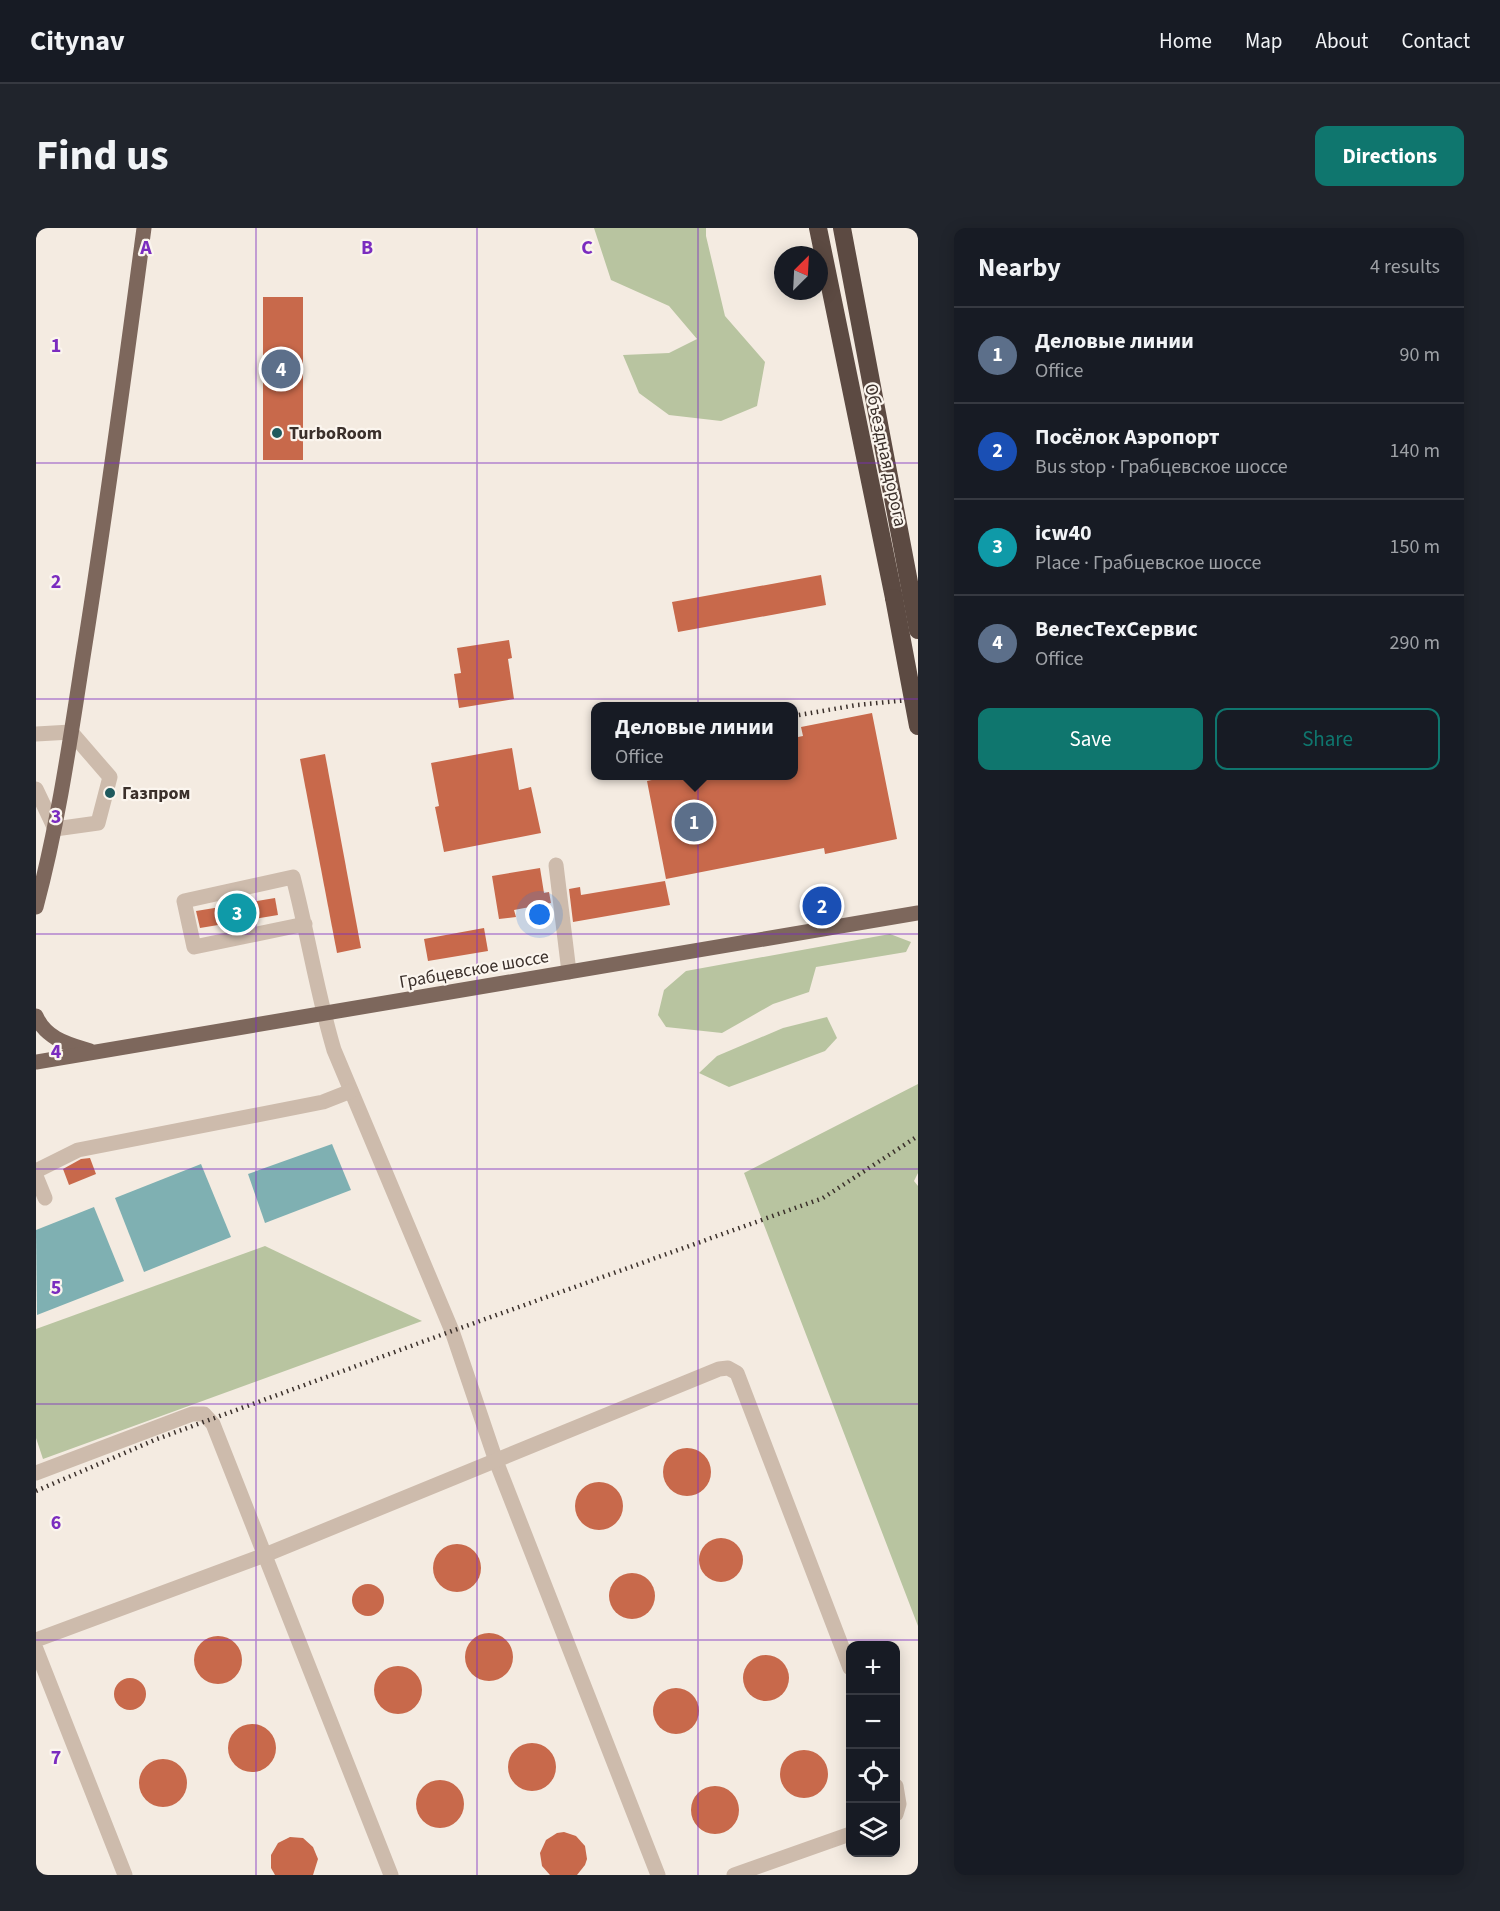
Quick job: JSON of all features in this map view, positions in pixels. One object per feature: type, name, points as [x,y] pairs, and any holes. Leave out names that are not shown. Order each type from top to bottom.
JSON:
[{"type":"highway","name":"Объездная дорога","points":[[818,228],[902,596],[918,630]]},
{"type":"highway","name":"Объездная дорога","points":[[842,228],[902,596],[918,726]]},
{"type":"main road","points":[[36,907],[55,830],[71,732],[98,561],[144,228]]},
{"type":"main road","name":"Грабцевское шоссе","points":[[36,1062],[918,913]]},
{"type":"main road","points":[[36,1016],[50,1035],[60,1041],[93,1052]]},
{"type":"street","points":[[36,734],[71,732],[110,777],[98,823],[55,830],[36,789]]},
{"type":"street","points":[[556,865],[568,972]]},
{"type":"street","points":[[305,924],[194,947],[184,901],[293,877],[305,924],[324,1014],[334,1050],[452,1331],[496,1461],[658,1875]]},
{"type":"street","points":[[36,1171],[78,1150],[323,1102],[351,1091]]},
{"type":"street","points":[[36,1176],[45,1198]]},
{"type":"street","points":[[36,1640],[265,1555],[719,1369],[728,1368],[737,1373],[846,1658]]},
{"type":"street","points":[[36,1473],[192,1414],[204,1414],[213,1424],[391,1875]]},
{"type":"street","points":[[36,1649],[125,1875]]},
{"type":"street","points":[[734,1875],[846,1835]]},
{"type":"green space","points":[[594,228],[706,228],[725,316],[765,362],[757,406],[721,421],[669,415],[639,393],[623,355],[669,353],[697,339],[669,306],[611,280]]},
{"type":"green space","points":[[890,934],[911,942],[906,952],[816,967],[809,992],[773,1004],[722,1033],[666,1027],[658,1015],[664,990],[686,971]]},
{"type":"green space","points":[[827,1017],[837,1038],[825,1051],[729,1087],[699,1073],[717,1056],[783,1028]]},
{"type":"green space","points":[[918,1084],[918,1173],[914,1181],[918,1186],[918,1626],[744,1173]]},
{"type":"green space","points":[[265,1246],[422,1321],[43,1459],[36,1438],[36,1329]]},
{"type":"water","points":[[332,1144],[351,1190],[265,1223],[248,1174]]},
{"type":"water","points":[[201,1164],[231,1237],[144,1272],[115,1198]]},
{"type":"water","points":[[94,1207],[124,1281],[37,1315],[36,1230]]},
{"type":"building","points":[[263,297],[303,297],[303,460],[263,460]]},
{"type":"building","points":[[821,575],[826,605],[678,632],[672,602]]},
{"type":"building","points":[[509,640],[512,658],[508,659],[514,699],[459,708],[454,674],[461,673],[457,648]]},
{"type":"building","points":[[872,713],[897,839],[825,854],[824,848],[666,879],[647,781],[798,780],[798,737],[803,736],[801,727]]},
{"type":"building","points":[[512,748],[519,790],[531,787],[541,833],[444,852],[435,807],[439,806],[431,763]]},
{"type":"building","points":[[325,754],[361,948],[337,953],[300,759]]},
{"type":"building","points":[[540,868],[544,893],[549,892],[551,903],[514,910],[516,917],[499,919],[492,876]]},
{"type":"building","points":[[665,881],[670,905],[573,922],[569,889],[580,887],[581,895]]},
{"type":"building","points":[[275,898],[278,915],[200,928],[196,911]]},
{"type":"building","points":[[484,928],[488,951],[428,961],[424,939]]},
{"type":"building","points":[[90,1158],[96,1174],[69,1185],[63,1169],[81,1159]]},
{"type":"building","points":[[687,1448],[704,1455],[711,1472],[704,1489],[687,1496],[670,1489],[663,1472],[670,1455]]},
{"type":"building","points":[[599,1482],[616,1489],[623,1506],[616,1523],[599,1530],[582,1523],[575,1506],[582,1489]]},
{"type":"building","points":[[721,1538],[737,1544],[743,1560],[737,1576],[721,1582],[705,1576],[699,1560],[705,1544]]},
{"type":"building","points":[[457,1544],[474,1551],[481,1568],[474,1585],[457,1592],[440,1585],[433,1568],[440,1551]]},
{"type":"building","points":[[632,1573],[648,1580],[655,1596],[648,1612],[632,1619],[616,1612],[609,1596],[616,1580]]},
{"type":"building","points":[[368,1584],[379,1589],[384,1600],[379,1611],[368,1616],[357,1611],[352,1600],[357,1589]]},
{"type":"building","points":[[489,1633],[506,1640],[513,1657],[506,1674],[489,1681],[472,1674],[465,1657],[472,1640]]},
{"type":"building","points":[[218,1636],[235,1643],[242,1660],[235,1677],[218,1684],[201,1677],[194,1660],[201,1643]]},
{"type":"building","points":[[766,1655],[782,1662],[789,1678],[782,1694],[766,1701],[750,1694],[743,1678],[750,1662]]},
{"type":"building","points":[[398,1666],[415,1673],[422,1690],[415,1707],[398,1714],[381,1707],[374,1690],[381,1673]]},
{"type":"building","points":[[130,1678],[141,1683],[146,1694],[141,1705],[130,1710],[119,1705],[114,1694],[119,1683]]},
{"type":"building","points":[[681,1688],[693,1694],[698,1702],[698,1720],[693,1728],[685,1733],[671,1734],[659,1728],[654,1720],[653,1706],[659,1694],[667,1689]]},
{"type":"building","points":[[247,1724],[257,1724],[269,1731],[276,1743],[276,1753],[269,1765],[257,1772],[247,1772],[232,1761],[228,1753],[228,1743],[239,1728]]},
{"type":"building","points":[[532,1743],[549,1750],[556,1767],[549,1784],[532,1791],[515,1784],[508,1767],[515,1750]]},
{"type":"building","points":[[804,1750],[821,1757],[828,1774],[821,1791],[804,1798],[787,1791],[780,1774],[787,1757]]},
{"type":"building","points":[[163,1759],[180,1766],[187,1783],[180,1800],[163,1807],[146,1800],[139,1783],[146,1766]]},
{"type":"building","points":[[435,1780],[445,1780],[457,1787],[464,1799],[464,1809],[457,1821],[445,1828],[435,1828],[420,1817],[416,1809],[416,1799],[427,1784]]},
{"type":"building","points":[[715,1786],[732,1793],[739,1810],[732,1827],[715,1834],[698,1827],[691,1810],[698,1793]]},
{"type":"building","points":[[564,1832],[576,1836],[585,1846],[587,1859],[577,1875],[550,1875],[542,1866],[540,1853],[546,1840],[557,1833]]},
{"type":"building","points":[[290,1837],[303,1838],[313,1847],[318,1859],[313,1875],[275,1875],[271,1868],[271,1855],[278,1843]]},
{"type":"railway","points":[[798,715],[857,705],[918,699]]},
{"type":"railway","points":[[36,1491],[157,1439],[823,1198],[918,1136]]},
{"type":"place","name":"ВелесТехСервис","points":[[281,369]]},
{"type":"place","name":"TurboRoom","points":[[277,433]]},
{"type":"place","name":"Газпром","points":[[110,793]]},
{"type":"place","name":"Деловые линии","points":[[694,822]]},
{"type":"place","name":"Посёлок Аэропорт","points":[[822,906]]},
{"type":"place","name":"icw40","points":[[237,913]]}]
